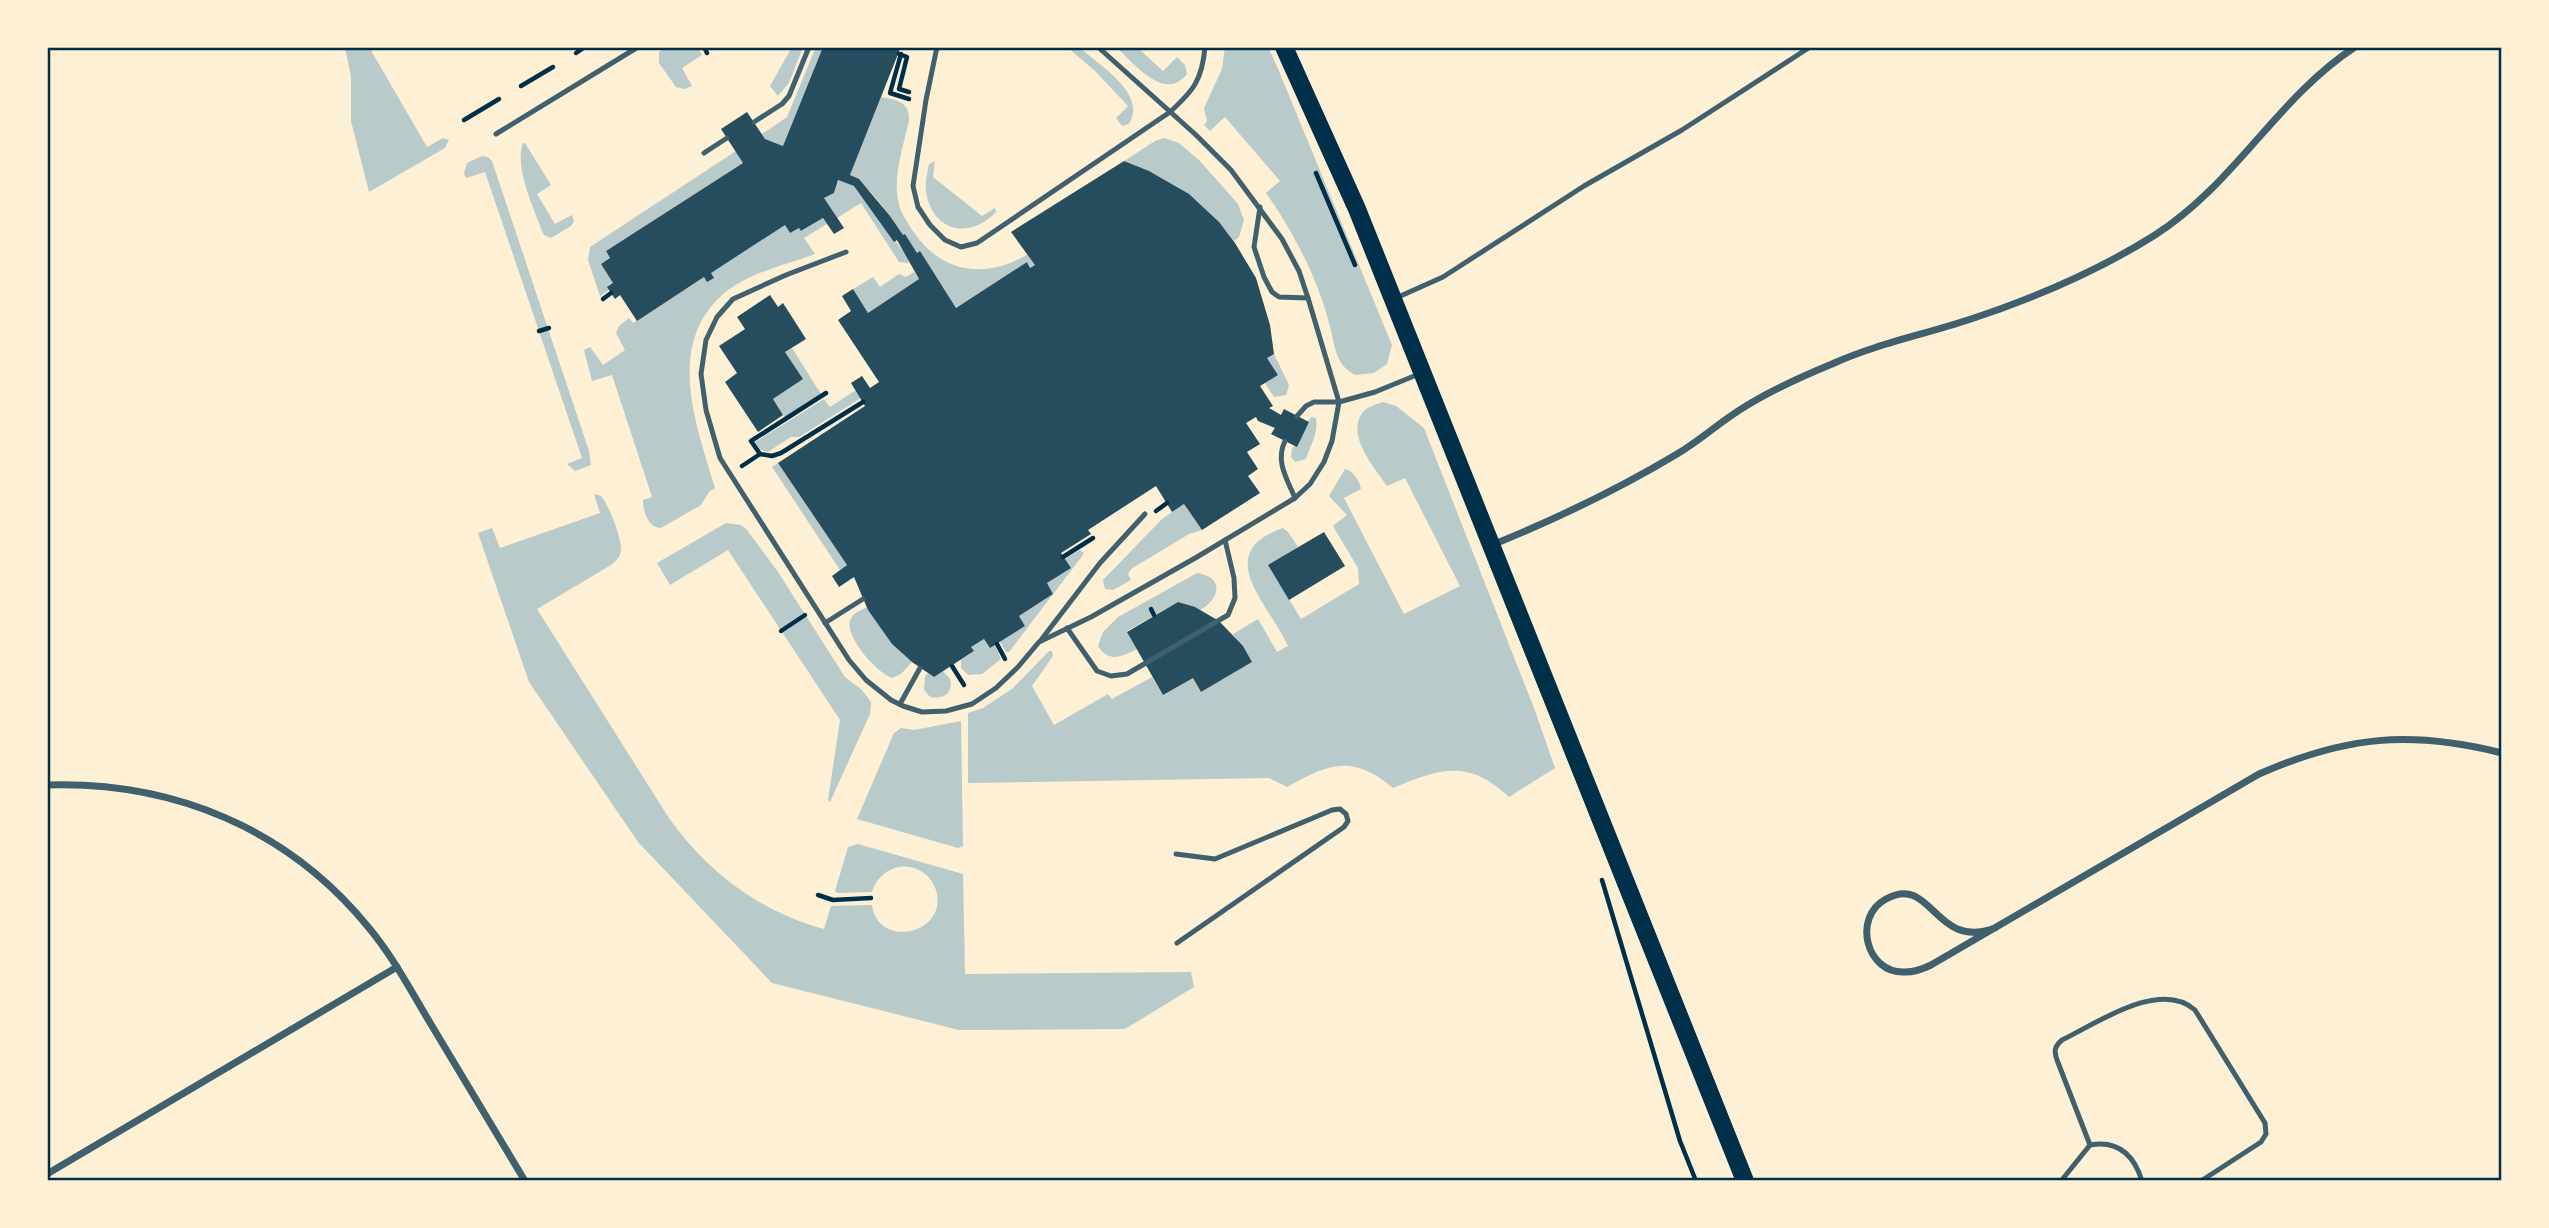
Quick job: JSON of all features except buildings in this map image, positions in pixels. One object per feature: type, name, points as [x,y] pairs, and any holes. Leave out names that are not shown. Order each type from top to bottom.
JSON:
[{"type":"highway","points":[[1284,47],[1357,209],[1745,1181]]},
{"type":"street","points":[[1491,545],[1552,521],[1610,493],[1680,453],[1745,406],[1834,363],[1899,339],[2001,309],[2053,288],[2117,257],[2157,233],[2194,205],[2235,167],[2310,83],[2355,47]]},
{"type":"street","points":[[1995,928],[1980,933],[1965,933],[1950,927],[1928,904],[1916,897],[1901,894],[1886,898],[1875,907],[1868,920],[1866,934],[1869,948],[1877,961],[1890,970],[1903,973],[1931,965],[1995,928],[2259,774],[2299,756],[2347,744],[2390,739],[2428,739],[2466,744],[2502,753]]},
{"type":"street","points":[[47,785],[79,784],[126,788],[172,797],[216,813],[264,837],[303,863],[338,893],[370,929],[397,967],[525,1181]]},
{"type":"street","points":[[47,1174],[397,967]]},
{"type":"lane","points":[[496,134],[638,47]]},
{"type":"lane","points":[[754,122],[782,104],[789,96],[809,47]]},
{"type":"lane","points":[[937,47],[913,186],[918,207],[930,225],[945,240],[961,247],[977,243],[1170,112],[1192,92],[1200,78],[1205,47]]},
{"type":"lane","points":[[1040,642],[1225,540],[1295,498],[1310,484],[1325,462],[1339,402],[1299,271],[1282,239],[1231,170],[1098,47]]},
{"type":"lane","points":[[1393,300],[1443,277],[1584,186],[1682,130],[1810,47]]},
{"type":"lane","points":[[704,153],[727,138]]},
{"type":"lane","points":[[1260,207],[1254,247],[1268,285],[1279,298],[1308,298]]},
{"type":"lane","points":[[846,252],[733,299],[716,317],[706,340],[701,374],[706,410],[720,458],[849,660],[866,680],[891,700],[922,712],[946,711],[972,704],[996,688],[1018,667],[1100,563],[1145,514]]},
{"type":"lane","points":[[1297,416],[1314,402],[1339,402],[1422,372]]},
{"type":"lane","points":[[1285,441],[1280,450],[1281,465],[1295,498]]},
{"type":"lane","points":[[1067,628],[1097,671],[1111,676],[1127,674],[1228,615],[1235,598],[1234,578],[1225,540]]},
{"type":"lane","points":[[825,623],[863,599]]},
{"type":"lane","points":[[900,704],[920,668]]},
{"type":"lane","points":[[1176,854],[1215,859],[1332,810],[1340,809],[1346,814],[1348,821],[1344,827],[1177,943]]},
{"type":"lane","points":[[2090,1145],[2057,1060],[2054,1051],[2056,1045],[2143,1002],[2161,998],[2179,1000],[2195,1010],[2265,1123],[2266,1134],[2261,1142],[2201,1181]]},
{"type":"lane","points":[[2061,1181],[2090,1145],[2104,1143],[2120,1147],[2131,1156],[2142,1181]]},
{"type":"path","points":[[576,53],[585,47]]},
{"type":"path","points":[[909,92],[899,89],[907,57],[900,54],[890,93],[909,99]]},
{"type":"path","points":[[521,86],[553,66]]},
{"type":"path","points":[[464,120],[499,99]]},
{"type":"path","points":[[1311,160],[1359,274]]},
{"type":"path","points":[[603,299],[611,293]]},
{"type":"path","points":[[539,331],[549,328]]},
{"type":"path","points":[[760,454],[751,441],[826,393]]},
{"type":"path","points":[[742,466],[760,454],[772,456],[781,453],[863,402]]},
{"type":"path","points":[[1063,557],[1093,538]]},
{"type":"path","points":[[1082,545],[1087,554]]},
{"type":"path","points":[[1151,609],[1154,615]]},
{"type":"path","points":[[781,631],[805,615]]},
{"type":"path","points":[[997,644],[1005,659]]},
{"type":"path","points":[[952,666],[964,685]]},
{"type":"path","points":[[1599,873],[1680,1141],[1696,1181]]},
{"type":"path","points":[[818,895],[833,900],[871,898]]},
{"type":"shaded area","points":[[345,47],[369,47],[427,147],[443,138],[449,140],[445,148],[369,192],[351,121],[351,77]]},
{"type":"shaded area","points":[[664,47],[698,47],[702,55],[682,68],[692,86],[684,89],[676,87],[659,63],[659,53]]},
{"type":"shaded area","points":[[792,47],[803,47],[789,83],[778,96],[770,86]]},
{"type":"shaded area","points":[[816,47],[823,47],[783,146],[765,139],[762,134],[787,117]]},
{"type":"shaded area","points":[[1067,47],[1079,47],[1119,81],[1132,102],[1133,113],[1129,124],[1122,126],[1116,118],[1128,106],[1095,71]]},
{"type":"shaded area","points":[[1116,47],[1137,47],[1163,71],[1177,57],[1185,65],[1187,74],[1178,82],[1159,82],[1140,70]]},
{"type":"shaded area","points":[[1225,47],[1268,47],[1276,64],[1392,345],[1387,364],[1374,373],[1356,375],[1345,367],[1338,357],[1313,276],[1287,225],[1266,193],[1280,181],[1225,117],[1210,131],[1204,125],[1207,121],[1204,108],[1222,69]]},
{"type":"shaded area","points":[[881,97],[901,102],[909,114],[898,170],[898,200],[905,218],[926,247],[939,258],[967,268],[997,267],[1028,254],[1035,265],[1030,268],[1027,262],[956,308],[920,252],[917,253],[872,193],[850,175]]},
{"type":"shaded area","points":[[1164,138],[1179,143],[1200,161],[1238,204],[1244,220],[1239,237],[1234,241],[1223,227],[1185,193],[1124,161]]},
{"type":"shaded area","points":[[523,143],[551,185],[537,194],[555,224],[572,215],[574,221],[571,226],[551,238],[542,231],[526,187],[521,164]]},
{"type":"shaded area","points":[[736,151],[743,163],[606,251],[610,258],[601,264],[613,283],[609,290],[600,296],[588,260],[590,247]]},
{"type":"shaded area","points":[[482,156],[492,161],[589,451],[591,465],[575,471],[567,464],[582,458],[485,172],[466,178],[464,173],[467,163]]},
{"type":"shaded area","points":[[935,161],[933,177],[982,216],[995,208],[996,212],[986,221],[964,229],[953,228],[944,223],[936,216],[926,192],[929,164]]},
{"type":"shaded area","points":[[838,180],[854,186],[909,259],[908,263],[899,262],[861,203],[837,218],[824,198],[834,193]]},
{"type":"shaded area","points":[[823,218],[827,224],[804,238],[815,254],[767,270],[732,287],[705,316],[694,339],[690,388],[700,439],[715,488],[701,505],[661,528],[656,527],[645,514],[643,500],[652,497],[612,375],[592,381],[584,350],[590,347],[603,365],[625,350],[616,333],[619,326],[629,318],[633,323],[785,225],[790,233],[799,228],[802,231]]},
{"type":"shaded area","points":[[914,272],[919,279],[868,313],[853,289],[873,277],[880,287],[899,274],[906,277]]},
{"type":"shaded area","points":[[792,348],[821,394],[785,418],[773,399],[803,379],[785,352]]},
{"type":"shaded area","points":[[1274,354],[1289,385],[1286,395],[1274,397],[1265,383],[1278,375],[1267,358]]},
{"type":"shaded area","points":[[856,390],[861,398],[799,437],[791,437],[768,452],[759,449],[755,442],[824,399],[830,407]]},
{"type":"shaded area","points":[[1383,402],[1396,406],[1424,428],[1555,768],[1509,797],[1481,777],[1467,772],[1440,772],[1393,788],[1379,777],[1353,766],[1328,768],[1287,787],[1269,778],[968,783],[968,713],[983,708],[1012,689],[1049,651],[1052,651],[1053,656],[1032,686],[1054,725],[1108,694],[1112,699],[1152,677],[1163,695],[1193,678],[1201,692],[1252,662],[1233,634],[1258,619],[1277,652],[1288,646],[1251,581],[1248,566],[1250,551],[1262,539],[1283,528],[1288,532],[1298,547],[1269,566],[1301,619],[1359,584],[1358,568],[1333,526],[1347,515],[1329,496],[1345,469],[1356,477],[1361,489],[1344,498],[1404,614],[1460,586],[1405,478],[1387,486],[1364,451],[1357,431],[1358,421],[1363,412]]},
{"type":"shaded area","points":[[1311,417],[1316,418],[1314,439],[1306,459],[1295,462],[1291,457],[1292,449]]},
{"type":"shaded area","points":[[778,463],[847,565],[840,570],[772,467]]},
{"type":"shaded area","points":[[594,494],[601,496],[611,514],[619,539],[620,555],[611,565],[537,609],[667,815],[698,853],[735,886],[777,911],[824,929],[831,906],[872,905],[877,919],[886,928],[898,932],[923,926],[932,917],[937,905],[936,890],[927,876],[919,870],[904,866],[890,870],[879,879],[872,892],[835,891],[848,847],[858,844],[963,874],[965,974],[1191,972],[1194,987],[1125,1029],[959,1030],[772,983],[638,842],[529,682],[478,533],[492,528],[500,548],[600,513]]},
{"type":"shaded area","points":[[1184,504],[1202,530],[1189,534],[1131,569],[1128,574],[1131,580],[1113,590],[1105,589],[1103,580],[1162,519]]},
{"type":"shaded area","points":[[726,523],[741,525],[747,530],[778,572],[845,677],[862,690],[871,702],[870,714],[830,802],[828,800],[840,720],[728,550],[670,585],[657,563]]},
{"type":"shaded area","points":[[1080,550],[1083,555],[1009,652],[1006,652],[1000,642],[1025,626],[1019,616],[1053,594],[1047,583],[1070,568],[1065,559]]},
{"type":"shaded area","points":[[1197,573],[1206,575],[1215,583],[1215,594],[1207,605],[1200,610],[1178,602],[1127,631],[1137,649],[1126,654],[1111,657],[1098,646],[1103,632],[1118,617]]},
{"type":"shaded area","points":[[867,607],[892,644],[912,662],[901,674],[892,678],[871,662],[852,636],[851,618]]},
{"type":"shaded area","points":[[984,639],[990,648],[995,645],[1001,659],[982,674],[968,675],[961,668],[961,660],[973,652],[971,647]]},
{"type":"shaded area","points":[[943,671],[950,679],[949,692],[943,696],[930,697],[924,690],[925,676],[928,673],[934,677]]},
{"type":"shaded area","points":[[961,721],[963,846],[958,848],[857,819],[894,733],[901,728],[914,730]]}]
